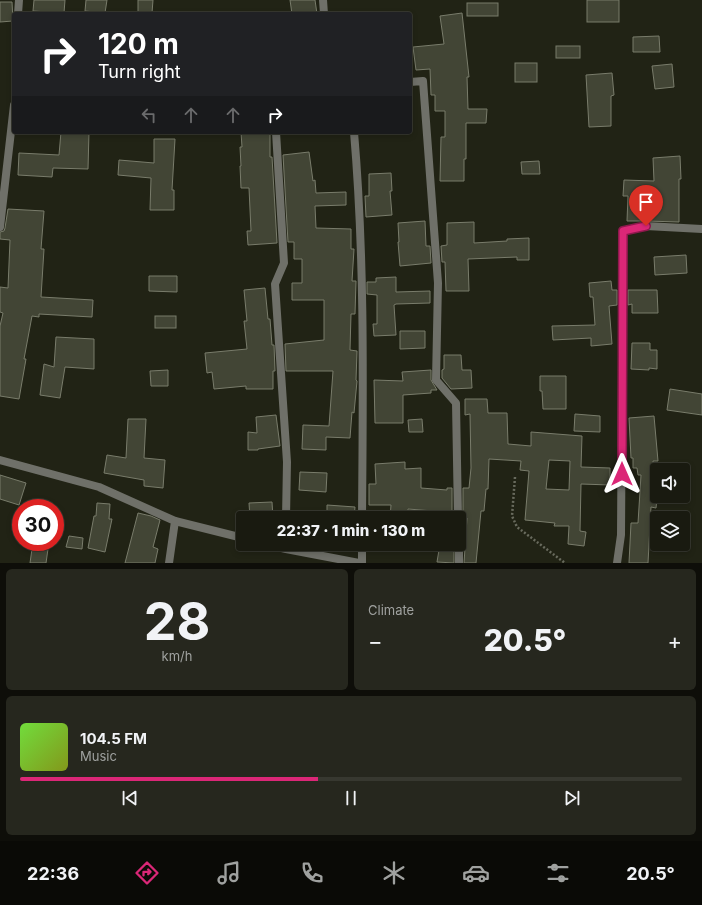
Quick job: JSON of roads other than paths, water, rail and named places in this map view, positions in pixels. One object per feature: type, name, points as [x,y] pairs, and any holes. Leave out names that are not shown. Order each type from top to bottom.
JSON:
[{"type":"street","points":[[18,12],[19,0]]},
{"type":"street","points":[[323,0],[324,12]]},
{"type":"street","points":[[412,82],[423,81],[438,283],[436,380],[456,403],[458,511]]},
{"type":"street","points":[[0,227],[12,122]]},
{"type":"street","points":[[276,134],[284,263],[275,284],[287,462],[286,511]]},
{"type":"street","points":[[354,134],[360,235],[363,359],[362,511]]},
{"type":"street","points":[[617,563],[622,535],[623,231],[646,226],[702,229]]},
{"type":"street","points":[[0,460],[99,487],[175,521],[236,536]]},
{"type":"street","points":[[169,563],[175,521]]},
{"type":"street","points":[[304,551],[359,563]]},
{"type":"street","points":[[362,551],[362,563]]},
{"type":"street","points":[[459,551],[459,563]]}]
